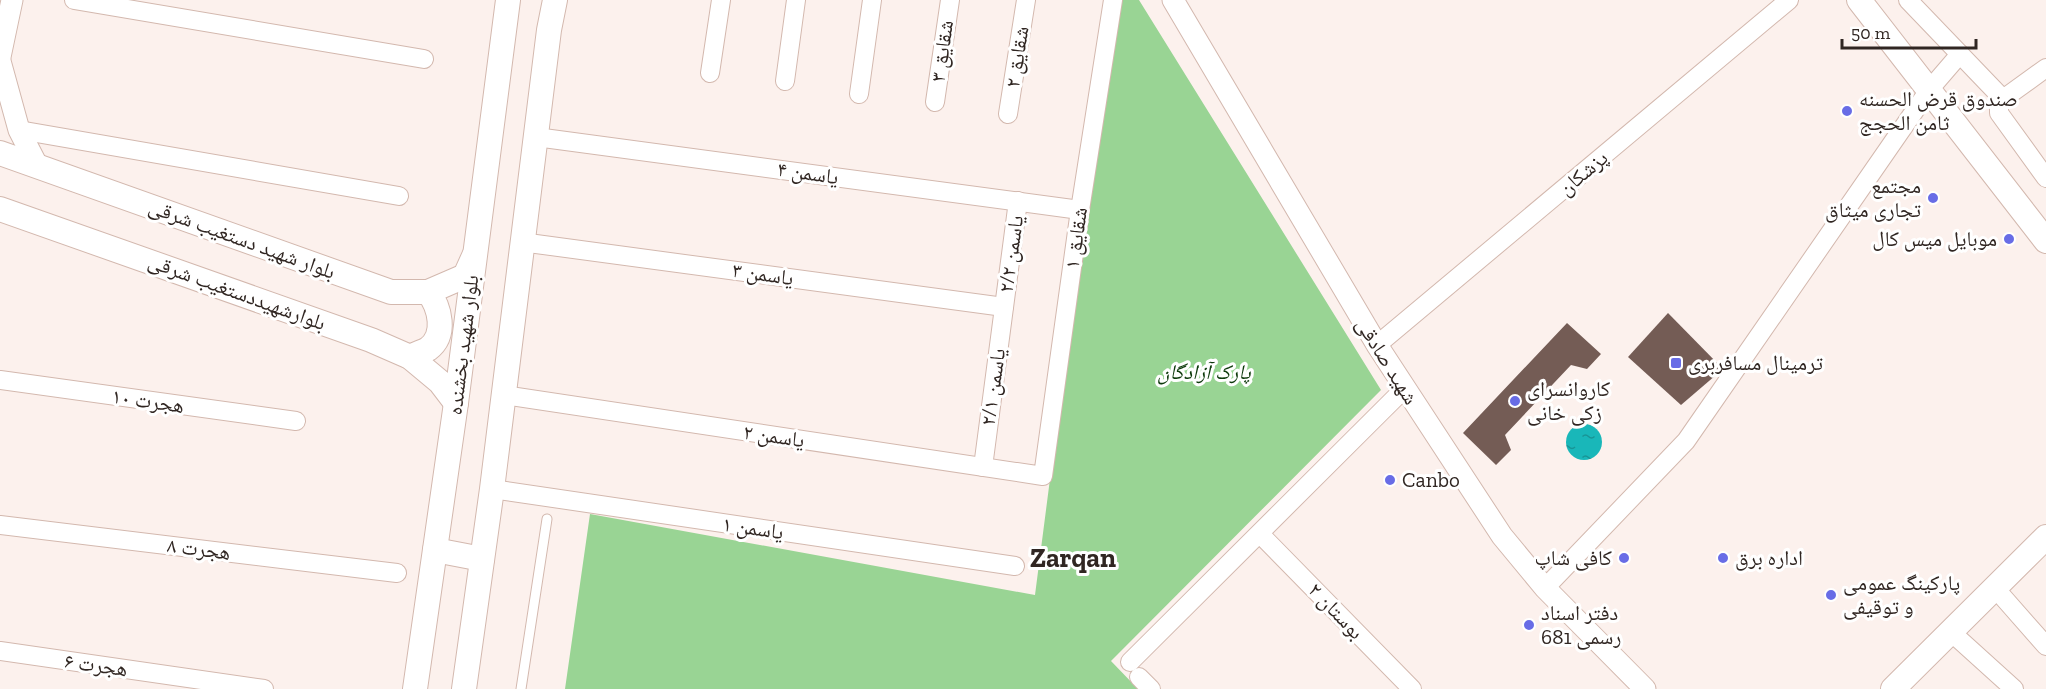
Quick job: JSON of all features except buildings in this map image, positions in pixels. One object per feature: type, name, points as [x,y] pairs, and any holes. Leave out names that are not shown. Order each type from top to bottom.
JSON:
[{"type":"main road","name":"بلوار شهید بخشنده","points":[[416,689],[508,0]]},
{"type":"main road","points":[[464,689],[492,489],[549,30],[555,0]]},
{"type":"main road","points":[[1859,0],[2046,241]]},
{"type":"main road","name":"بلوار شهید دستغیب شرقی","points":[[0,153],[391,292],[428,292],[465,276],[474,256]]},
{"type":"main road","name":"بلوارشهیددستغیب شرقی","points":[[0,209],[349,332],[410,357],[440,382],[456,403]]},
{"type":"main road","points":[[410,357],[428,349],[435,341],[439,331],[439,310],[428,292]]},
{"type":"main road","points":[[1893,689],[2046,537]]},
{"type":"main road","points":[[435,550],[482,559]]},
{"type":"street","points":[[12,0],[0,59],[19,130],[39,167]]},
{"type":"street","points":[[74,0],[424,59]]},
{"type":"street","points":[[710,73],[721,0]]},
{"type":"street","points":[[785,81],[796,0]]},
{"type":"street","points":[[859,94],[872,0]]},
{"type":"street","name":"شقایق ۳","points":[[935,102],[950,0]]},
{"type":"street","name":"شقایق ۲","points":[[1008,114],[1026,0]]},
{"type":"street","name":"شقایق ۱","points":[[1043,476],[1080,210],[1113,0]]},
{"type":"street","name":"شهید صادقی","points":[[1173,0],[1404,389],[1502,536],[1545,588],[1645,689]]},
{"type":"street","name":"پزشکان","points":[[1377,345],[1789,0]]},
{"type":"street","points":[[1908,0],[2003,99]]},
{"type":"street","points":[[1545,588],[1686,441],[1929,90],[1960,54]]},
{"type":"street","points":[[2046,68],[2003,99],[1999,113],[2046,178]]},
{"type":"street","points":[[19,130],[399,196]]},
{"type":"street","name":"یاسمن ۴","points":[[536,137],[1080,210]]},
{"type":"street","name":"یاسمن ۲/۲","points":[[1004,307],[1018,201]]},
{"type":"street","name":"یاسمن ۳","points":[[521,242],[1004,307]]},
{"type":"street","name":"یاسمن ۲/۱","points":[[983,467],[1004,307]]},
{"type":"street","name":"هجرت ۱۰","points":[[0,380],[296,421]]},
{"type":"street","points":[[1140,676],[1260,534],[1404,389]]},
{"type":"street","name":"یاسمن ۲","points":[[504,395],[1043,476]]},
{"type":"street","name":"یاسمن ۱","points":[[492,489],[1015,566]]},
{"type":"street","name":"هجرت ۸","points":[[0,525],[397,573]]},
{"type":"street","name":"بوستان ۲","points":[[1260,534],[1412,689]]},
{"type":"street","points":[[1995,588],[2046,645]]},
{"type":"street","points":[[1952,632],[2014,689]]},
{"type":"street","name":"هجرت ۶","points":[[0,651],[264,689]]},
{"type":"lane","points":[[521,689],[547,519]]},
{"type":"green space","name":"پارک آزادگان","points":[[1112,0],[1139,0],[1381,390],[1111,661],[1138,689],[565,689],[590,514],[1035,595]]},
{"type":"water","points":[[1584,424],[1597,429],[1602,442],[1597,455],[1584,460],[1571,455],[1566,442],[1571,429]]},
{"type":"place","name":"صندوق قرض الحسنه ثامن الحجج","points":[[1847,111]]},
{"type":"place","name":"مجتمع تجاری میثاق","points":[[1933,198]]},
{"type":"place","name":"موبایل میس کال","points":[[2009,239]]},
{"type":"place","name":"ترمینال مسافربری","points":[[1676,363]]},
{"type":"place","name":"کاروانسرای زکی خانی","points":[[1515,401]]},
{"type":"place","name":"Canbo","points":[[1390,480]]},
{"type":"place","name":"کافی شاپ","points":[[1624,558]]},
{"type":"place","name":"اداره برق","points":[[1723,558]]},
{"type":"place","name":"پارکینگ عمومی و توقیفی","points":[[1831,595]]},
{"type":"place","name":"دفتر اسناد رسمی 681","points":[[1529,625]]},
{"type":"district","name":"Zarqan","points":[[1073,558]]}]
